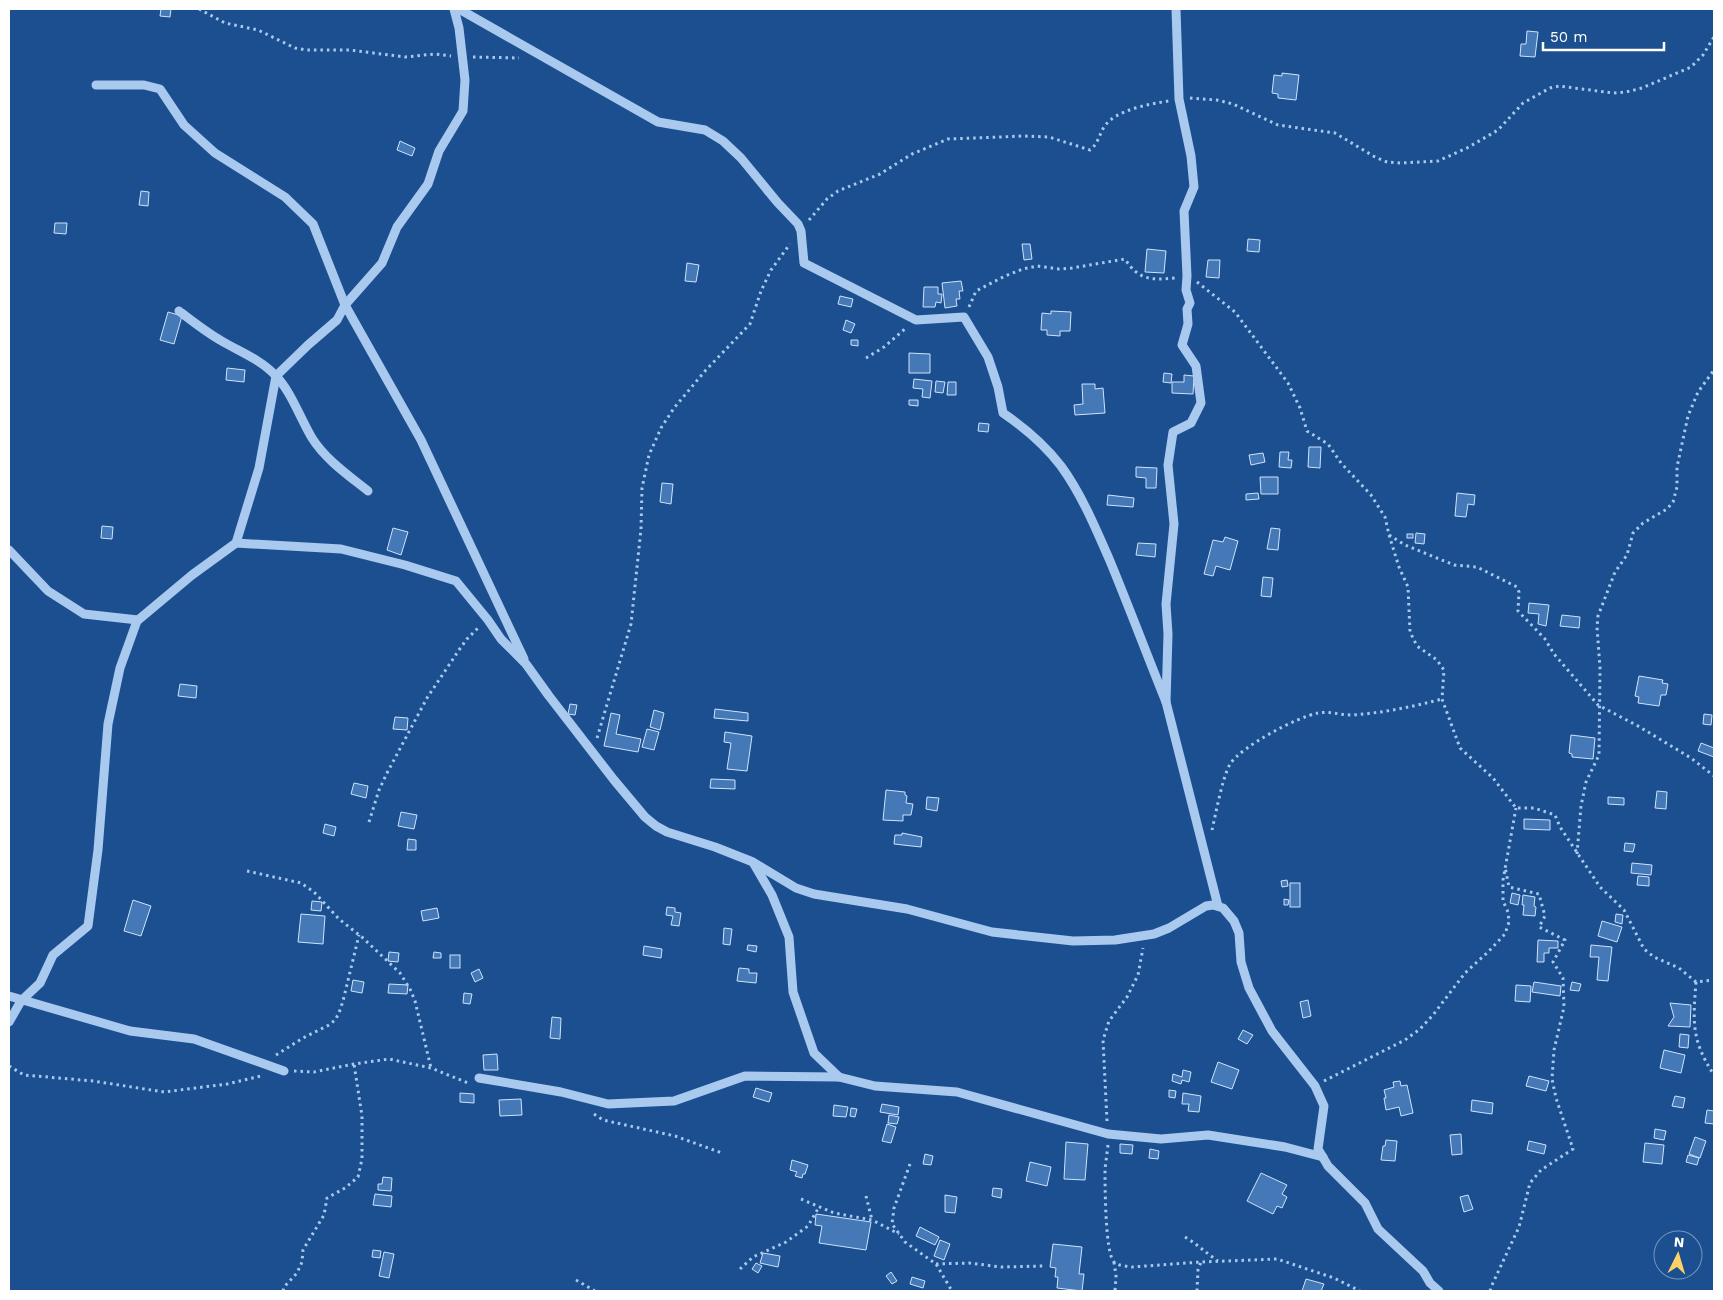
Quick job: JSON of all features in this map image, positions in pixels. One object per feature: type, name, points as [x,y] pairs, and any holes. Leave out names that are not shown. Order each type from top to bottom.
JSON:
[{"type":"street","points":[[9,1022],[21,1001],[40,983],[53,955],[88,926],[98,850],[108,724],[120,668],[138,620],[192,575],[236,543],[260,468],[276,376],[337,320],[345,304],[382,263],[397,227],[428,184],[439,151],[463,111],[465,80],[459,28],[454,9]]},
{"type":"street","points":[[459,9],[658,122],[705,130],[723,141],[741,158],[798,224],[801,231],[804,263],[916,320],[964,317],[988,357],[998,387],[1003,413],[1028,430],[1060,464],[1073,483],[1098,534],[1166,702],[1218,906]]},
{"type":"street","points":[[1166,702],[1168,634],[1166,604],[1174,524],[1168,466],[1173,432],[1191,423],[1201,403],[1196,366],[1182,345],[1188,324],[1186,309],[1190,303],[1186,290],[1188,276],[1184,211],[1194,187],[1191,156],[1179,99],[1176,9]]},
{"type":"street","points":[[96,85],[144,85],[160,89],[184,126],[215,153],[285,197],[313,224],[345,304],[421,440],[526,664]]},
{"type":"street","points":[[179,311],[276,376],[283,384],[313,440],[348,475],[368,490]]},
{"type":"street","points":[[236,543],[341,549],[405,565],[456,581],[501,639],[526,664],[593,753],[645,817],[667,832],[715,847],[753,862],[796,888],[814,894],[907,909],[992,932],[1073,941],[1115,940],[1146,936],[1169,928],[1206,906],[1218,906],[1229,914],[1239,934],[1242,962],[1249,988],[1272,1031],[1315,1086],[1324,1106],[1318,1148],[1328,1166],[1365,1203],[1378,1229],[1423,1271],[1430,1283],[1439,1291]]},
{"type":"street","points":[[9,550],[48,591],[84,614],[138,620]]},
{"type":"street","points":[[753,862],[772,896],[789,937],[793,992],[814,1053],[839,1077]]},
{"type":"street","points":[[9,996],[130,1031],[194,1039],[284,1071]]},
{"type":"street","points":[[479,1078],[560,1092],[608,1104],[674,1100],[745,1076],[839,1077],[875,1086],[957,1092],[1108,1134],[1161,1139],[1208,1135],[1285,1147],[1323,1157]]},
{"type":"path","points":[[199,9],[225,23],[258,30],[295,48],[306,50],[350,50],[405,57],[435,54],[544,57]]},
{"type":"path","points":[[593,753],[631,624],[641,530],[642,488],[649,455],[674,408],[705,371],[750,324],[761,291],[771,270],[817,210],[838,191],[880,174],[912,154],[948,139],[1015,136],[1048,137],[1090,150],[1112,118],[1125,112],[1179,99],[1191,98],[1218,100],[1245,109],[1278,125],[1335,133],[1387,162],[1401,164],[1438,160],[1467,148],[1498,130],[1523,104],[1550,88],[1559,86],[1613,93],[1642,88],[1691,66],[1704,55],[1714,37]]},
{"type":"path","points":[[964,317],[976,291],[1005,276],[1037,266],[1059,269],[1072,268],[1125,259],[1133,271],[1151,280],[1188,276],[1200,283],[1235,312],[1288,383],[1300,408],[1307,431],[1328,444],[1341,463],[1371,495],[1385,517],[1399,567],[1408,588],[1410,632],[1417,646],[1437,660],[1444,670],[1442,700],[1460,748],[1493,778],[1516,808],[1502,880],[1503,901],[1508,912],[1509,922],[1505,934],[1465,972],[1440,1007],[1420,1028],[1405,1040],[1315,1086]]},
{"type":"path","points":[[866,358],[916,320]]},
{"type":"path","points":[[1577,854],[1581,806],[1586,782],[1599,754],[1598,705],[1600,668],[1598,616],[1615,572],[1627,555],[1633,533],[1643,523],[1667,509],[1673,502],[1677,487],[1677,468],[1688,416],[1698,392],[1714,370]]},
{"type":"path","points":[[1389,535],[1405,545],[1454,565],[1477,567],[1517,587],[1519,592],[1518,611],[1545,639],[1554,654],[1598,705],[1638,726],[1691,758],[1714,776]]},
{"type":"path","points":[[369,822],[379,790],[427,698],[466,639],[488,620]]},
{"type":"path","points":[[1204,852],[1212,832],[1224,778],[1232,762],[1270,733],[1316,713],[1365,714],[1442,700]]},
{"type":"path","points":[[1516,808],[1534,808],[1555,815],[1560,827],[1600,887],[1624,910],[1644,949],[1654,957],[1679,968],[1696,982],[1714,980]]},
{"type":"path","points":[[1490,1291],[1519,1227],[1530,1183],[1541,1170],[1573,1148],[1556,1098],[1552,1079],[1554,1050],[1564,1007],[1563,978],[1553,962],[1565,940],[1539,928],[1544,916],[1539,894],[1509,887],[1505,867]]},
{"type":"path","points":[[247,871],[301,883],[314,892],[339,919],[400,973],[410,988],[431,1068]]},
{"type":"path","points":[[263,1064],[335,1020],[343,1001],[359,935]]},
{"type":"path","points":[[1115,1291],[1116,1276],[1114,1262],[1110,1254],[1107,1224],[1105,1168],[1108,1134],[1103,1040],[1109,1022],[1127,997],[1138,975],[1146,936]]},
{"type":"path","points":[[1696,982],[1694,1031],[1701,1052],[1714,1076]]},
{"type":"path","points":[[283,1291],[284,1287],[297,1273],[302,1262],[303,1250],[324,1215],[327,1198],[345,1188],[358,1177],[362,1159],[362,1116],[354,1064]]},
{"type":"path","points":[[9,1066],[24,1075],[93,1081],[164,1092],[227,1084],[284,1071]]},
{"type":"path","points":[[910,1164],[894,1208],[892,1224],[905,1242],[936,1264],[952,1291]]},
{"type":"path","points":[[866,1196],[872,1220]]},
{"type":"path","points":[[801,1199],[834,1213],[872,1220],[900,1235]]},
{"type":"path","points":[[740,1268],[753,1257],[786,1242],[808,1226],[819,1207]]},
{"type":"path","points":[[1185,1237],[1218,1261]]},
{"type":"path","points":[[1114,1262],[1122,1266],[1132,1267],[1276,1259],[1334,1278],[1360,1291]]},
{"type":"path","points":[[1197,1291],[1198,1270],[1201,1262]]},
{"type":"path","points":[[936,1264],[969,1263],[1001,1267],[1045,1266]]},
{"type":"path","points":[[576,1280],[594,1291]]},
{"type":"building","points":[[161,9],[171,9],[170,17],[160,16]]},
{"type":"building","points":[[1527,31],[1538,32],[1535,57],[1520,56],[1521,44],[1526,44]]},
{"type":"building","points":[[1282,73],[1299,75],[1296,100],[1278,98],[1278,94],[1272,93],[1274,75],[1282,76]]},
{"type":"building","points":[[400,141],[415,148],[412,156],[397,150]]},
{"type":"building","points":[[141,191],[149,192],[148,206],[139,205]]},
{"type":"building","points":[[55,223],[67,223],[66,234],[54,233]]},
{"type":"building","points":[[1248,239],[1260,240],[1259,252],[1247,251]]},
{"type":"building","points":[[1022,244],[1030,244],[1032,259],[1024,260]]},
{"type":"building","points":[[1147,249],[1166,251],[1164,273],[1145,272]]},
{"type":"building","points":[[1208,260],[1220,260],[1219,278],[1206,277]]},
{"type":"building","points":[[687,263],[699,265],[696,282],[685,281]]},
{"type":"building","points":[[961,281],[963,291],[959,291],[960,299],[956,299],[957,306],[945,308],[942,283]]},
{"type":"building","points":[[924,287],[938,287],[938,294],[942,294],[941,303],[936,302],[935,307],[923,307]]},
{"type":"building","points":[[840,296],[853,299],[851,307],[838,304]]},
{"type":"building","points":[[1051,311],[1071,312],[1070,331],[1060,331],[1060,336],[1047,335],[1047,330],[1041,330],[1042,313],[1051,314]]},
{"type":"building","points":[[168,312],[182,316],[174,344],[160,340]]},
{"type":"building","points":[[846,320],[855,324],[851,333],[843,330]]},
{"type":"building","points":[[851,340],[858,340],[858,346],[851,345]]},
{"type":"building","points":[[909,353],[930,354],[930,373],[909,373]]},
{"type":"building","points":[[227,368],[245,370],[244,382],[226,380]]},
{"type":"building","points":[[1164,373],[1172,374],[1171,383],[1163,382]]},
{"type":"building","points":[[1184,375],[1194,376],[1193,394],[1172,393],[1172,382],[1184,382]]},
{"type":"building","points":[[914,379],[932,381],[930,398],[922,397],[923,389],[913,388]]},
{"type":"building","points":[[936,381],[945,382],[943,393],[935,392]]},
{"type":"building","points":[[948,382],[956,382],[956,395],[947,395]]},
{"type":"building","points":[[1082,384],[1095,384],[1095,389],[1103,388],[1105,413],[1075,415],[1074,405],[1083,404]]},
{"type":"building","points":[[909,400],[918,400],[918,406],[909,405]]},
{"type":"building","points":[[979,423],[989,424],[988,432],[978,431]]},
{"type":"building","points":[[1309,447],[1321,447],[1320,468],[1308,467]]},
{"type":"building","points":[[1280,452],[1289,452],[1288,460],[1292,460],[1291,468],[1279,467]]},
{"type":"building","points":[[1263,453],[1265,462],[1251,465],[1249,455]]},
{"type":"building","points":[[1136,467],[1157,468],[1156,488],[1146,488],[1146,478],[1136,477]]},
{"type":"building","points":[[1260,477],[1278,477],[1278,494],[1261,494]]},
{"type":"building","points":[[662,483],[673,484],[671,504],[660,502]]},
{"type":"building","points":[[1258,493],[1259,499],[1246,500],[1246,494]]},
{"type":"building","points":[[1457,493],[1475,495],[1474,505],[1468,504],[1466,517],[1455,516]]},
{"type":"building","points":[[1108,495],[1134,498],[1133,507],[1107,505]]},
{"type":"building","points":[[102,526],[113,527],[112,539],[101,538]]},
{"type":"building","points":[[393,528],[408,532],[401,555],[387,550]]},
{"type":"building","points":[[1271,528],[1280,529],[1278,550],[1267,549]]},
{"type":"building","points":[[1416,533],[1425,534],[1424,544],[1415,543]]},
{"type":"building","points":[[1407,534],[1413,534],[1413,538],[1407,538]]},
{"type":"building","points":[[1225,537],[1238,541],[1230,570],[1216,566],[1213,576],[1204,574],[1213,540],[1223,542]]},
{"type":"building","points":[[1138,543],[1156,544],[1155,557],[1136,555]]},
{"type":"building","points":[[1263,577],[1273,578],[1271,597],[1261,596]]},
{"type":"building","points":[[1529,603],[1549,605],[1546,626],[1538,624],[1539,614],[1528,613]]},
{"type":"building","points":[[1562,615],[1580,617],[1579,628],[1560,626]]},
{"type":"building","points":[[1639,676],[1663,680],[1662,683],[1668,684],[1666,695],[1661,695],[1659,706],[1638,703],[1639,697],[1635,696]]},
{"type":"building","points":[[180,684],[197,686],[196,698],[178,696]]},
{"type":"building","points":[[570,704],[577,705],[575,715],[568,714]]},
{"type":"building","points":[[715,709],[748,713],[748,721],[714,718]]},
{"type":"building","points":[[654,710],[664,713],[660,730],[650,727]]},
{"type":"building","points":[[611,713],[620,715],[616,734],[641,739],[638,752],[604,746]]},
{"type":"building","points":[[1704,714],[1712,715],[1711,725],[1703,724]]},
{"type":"building","points":[[395,717],[408,718],[407,730],[393,729]]},
{"type":"building","points":[[647,729],[659,732],[654,750],[642,747]]},
{"type":"building","points":[[725,732],[752,736],[747,771],[727,769],[731,743],[724,742]]},
{"type":"building","points":[[1571,735],[1595,738],[1593,759],[1572,757],[1572,754],[1569,753]]},
{"type":"building","points":[[1701,743],[1714,748],[1714,757],[1698,751]]},
{"type":"building","points":[[711,779],[735,780],[735,789],[710,788]]},
{"type":"building","points":[[354,783],[368,786],[366,798],[351,794]]},
{"type":"building","points":[[886,790],[905,792],[907,796],[906,803],[913,804],[911,815],[903,815],[903,821],[883,820]]},
{"type":"building","points":[[1657,791],[1667,792],[1666,809],[1655,808]]},
{"type":"building","points":[[927,797],[939,798],[937,811],[926,809]]},
{"type":"building","points":[[1608,797],[1624,798],[1624,805],[1608,804]]},
{"type":"building","points":[[401,812],[417,815],[414,829],[398,826]]},
{"type":"building","points":[[1524,819],[1550,820],[1550,830],[1524,829]]},
{"type":"building","points":[[325,824],[336,827],[334,836],[323,833]]},
{"type":"building","points":[[902,833],[922,837],[921,847],[894,844],[895,835],[902,835]]},
{"type":"building","points":[[408,839],[416,840],[416,850],[407,850]]},
{"type":"building","points":[[1625,843],[1635,844],[1633,852],[1624,851]]},
{"type":"building","points":[[1632,863],[1652,865],[1651,875],[1631,873]]},
{"type":"building","points":[[1638,876],[1649,877],[1649,886],[1637,885]]},
{"type":"building","points":[[1287,880],[1288,886],[1282,887],[1281,881]]},
{"type":"building","points":[[1290,883],[1300,883],[1300,907],[1290,907]]},
{"type":"building","points":[[1512,893],[1520,895],[1518,905],[1510,903]]},
{"type":"building","points":[[1523,895],[1535,897],[1535,916],[1523,915]]},
{"type":"building","points":[[1284,899],[1289,900],[1288,905],[1284,905]]},
{"type":"building","points":[[133,900],[151,906],[141,936],[124,931]]},
{"type":"building","points":[[312,901],[322,902],[321,911],[311,910]]},
{"type":"building","points":[[667,907],[675,908],[675,912],[681,913],[679,926],[671,925],[673,916],[666,915]]},
{"type":"building","points":[[437,908],[439,918],[423,921],[421,911]]},
{"type":"building","points":[[301,914],[325,916],[323,944],[298,942]]},
{"type":"building","points":[[1616,914],[1623,915],[1622,924],[1615,922]]},
{"type":"building","points":[[1602,921],[1622,927],[1617,942],[1598,936]]},
{"type":"building","points":[[724,928],[732,929],[730,945],[723,944]]},
{"type":"building","points":[[1538,940],[1558,941],[1558,948],[1549,948],[1549,953],[1544,953],[1544,962],[1537,962]]},
{"type":"building","points":[[748,945],[757,946],[756,952],[747,950]]},
{"type":"building","points":[[1591,945],[1612,947],[1608,981],[1597,980],[1599,957],[1590,957]]},
{"type":"building","points":[[644,946],[662,949],[661,958],[643,955]]},
{"type":"building","points":[[389,952],[399,953],[398,962],[388,961]]},
{"type":"building","points":[[434,952],[441,953],[441,958],[433,958]]},
{"type":"building","points":[[450,955],[460,955],[460,968],[450,968]]},
{"type":"building","points":[[739,968],[749,969],[749,973],[757,973],[756,983],[737,981]]},
{"type":"building","points":[[479,969],[483,978],[475,982],[471,973]]},
{"type":"building","points":[[353,980],[364,982],[362,993],[351,991]]},
{"type":"building","points":[[1534,982],[1561,986],[1560,996],[1532,992]]},
{"type":"building","points":[[1572,982],[1581,984],[1579,991],[1570,990]]},
{"type":"building","points":[[389,984],[408,985],[407,994],[388,993]]},
{"type":"building","points":[[1516,985],[1531,986],[1530,1002],[1515,1001]]},
{"type":"building","points":[[464,993],[472,994],[470,1004],[463,1003]]},
{"type":"building","points":[[1308,1000],[1311,1016],[1303,1018],[1300,1002]]},
{"type":"building","points":[[1670,1003],[1691,1005],[1690,1027],[1668,1026],[1674,1017]]},
{"type":"building","points":[[552,1017],[561,1018],[560,1039],[550,1038]]},
{"type":"building","points":[[1243,1030],[1253,1035],[1247,1044],[1238,1039]]},
{"type":"building","points":[[1680,1034],[1689,1035],[1688,1048],[1679,1047]]},
{"type":"building","points":[[1664,1050],[1685,1055],[1681,1073],[1660,1068]]},
{"type":"building","points":[[497,1054],[498,1070],[484,1070],[483,1055]]},
{"type":"building","points":[[1218,1062],[1239,1070],[1232,1089],[1211,1082]]},
{"type":"building","points":[[1183,1070],[1191,1072],[1189,1082],[1182,1080],[1181,1084],[1172,1081],[1173,1074],[1182,1077]]},
{"type":"building","points":[[1529,1076],[1549,1081],[1546,1091],[1526,1086]]},
{"type":"building","points":[[1400,1081],[1401,1086],[1407,1085],[1413,1113],[1401,1116],[1399,1107],[1386,1110],[1384,1098],[1386,1098],[1384,1090],[1394,1087],[1393,1082]]},
{"type":"building","points":[[756,1088],[772,1093],[769,1102],[753,1097]]},
{"type":"building","points":[[1169,1090],[1176,1091],[1175,1098],[1169,1097]]},
{"type":"building","points":[[460,1093],[474,1094],[474,1103],[460,1102]]},
{"type":"building","points":[[1183,1093],[1201,1096],[1199,1112],[1188,1111],[1189,1104],[1182,1104]]},
{"type":"building","points":[[1675,1096],[1685,1098],[1683,1108],[1672,1106]]},
{"type":"building","points":[[521,1099],[522,1115],[500,1116],[499,1100]]},
{"type":"building","points":[[1472,1100],[1493,1103],[1492,1114],[1471,1111]]},
{"type":"building","points":[[882,1104],[899,1107],[898,1115],[880,1112]]},
{"type":"building","points":[[834,1105],[848,1107],[846,1117],[833,1116]]},
{"type":"building","points":[[851,1108],[857,1109],[855,1117],[850,1116]]},
{"type":"building","points":[[1707,1110],[1714,1111],[1714,1124],[1705,1123]]},
{"type":"building","points":[[889,1115],[899,1117],[897,1124],[888,1123]]},
{"type":"building","points":[[887,1124],[896,1127],[891,1143],[882,1141]]},
{"type":"building","points":[[1655,1129],[1666,1131],[1664,1140],[1654,1138]]},
{"type":"building","points":[[1461,1134],[1462,1154],[1452,1155],[1450,1135]]},
{"type":"building","points":[[1695,1137],[1706,1141],[1700,1158],[1689,1154]]},
{"type":"building","points":[[1386,1140],[1397,1141],[1395,1161],[1381,1160]]},
{"type":"building","points":[[1529,1141],[1546,1145],[1544,1154],[1527,1150]]},
{"type":"building","points":[[1066,1142],[1088,1144],[1085,1180],[1064,1179]]},
{"type":"building","points":[[1645,1143],[1664,1145],[1662,1164],[1643,1162]]},
{"type":"building","points":[[1120,1144],[1133,1145],[1132,1154],[1120,1153]]},
{"type":"building","points":[[1150,1149],[1159,1151],[1158,1159],[1149,1158]]},
{"type":"building","points":[[925,1154],[933,1156],[931,1165],[923,1164]]},
{"type":"building","points":[[1688,1155],[1699,1158],[1697,1165],[1686,1162]]},
{"type":"building","points":[[792,1160],[808,1165],[802,1178],[795,1176],[797,1172],[790,1170]]},
{"type":"building","points":[[1030,1162],[1051,1167],[1047,1186],[1026,1181]]},
{"type":"building","points":[[1261,1173],[1287,1185],[1282,1194],[1287,1197],[1282,1208],[1277,1206],[1273,1214],[1247,1201]]},
{"type":"building","points":[[383,1177],[392,1178],[391,1191],[378,1190],[378,1184],[382,1184]]},
{"type":"building","points":[[993,1188],[1002,1189],[1001,1198],[992,1196]]},
{"type":"building","points":[[375,1194],[392,1196],[391,1207],[373,1205]]},
{"type":"building","points":[[945,1195],[957,1197],[955,1213],[945,1212]]},
{"type":"building","points":[[1468,1195],[1473,1209],[1464,1212],[1460,1197]]},
{"type":"building","points":[[816,1214],[871,1222],[866,1250],[819,1243],[822,1226],[815,1225]]},
{"type":"building","points":[[920,1227],[939,1237],[935,1245],[916,1236]]},
{"type":"building","points":[[940,1240],[950,1244],[944,1260],[934,1256]]},
{"type":"building","points":[[1053,1244],[1082,1247],[1079,1274],[1084,1274],[1082,1291],[1057,1288],[1058,1277],[1055,1277],[1056,1268],[1050,1267]]},
{"type":"building","points":[[373,1250],[381,1251],[380,1258],[372,1257]]},
{"type":"building","points":[[384,1252],[394,1254],[389,1278],[379,1276]]},
{"type":"building","points":[[763,1253],[780,1256],[778,1267],[760,1263]]},
{"type":"building","points":[[756,1263],[762,1266],[758,1273],[752,1269]]},
{"type":"building","points":[[891,1272],[897,1281],[892,1284],[886,1276]]},
{"type":"building","points":[[912,1277],[925,1281],[923,1288],[910,1284]]},
{"type":"building","points":[[1306,1279],[1324,1284],[1321,1291],[1302,1291]]}]
